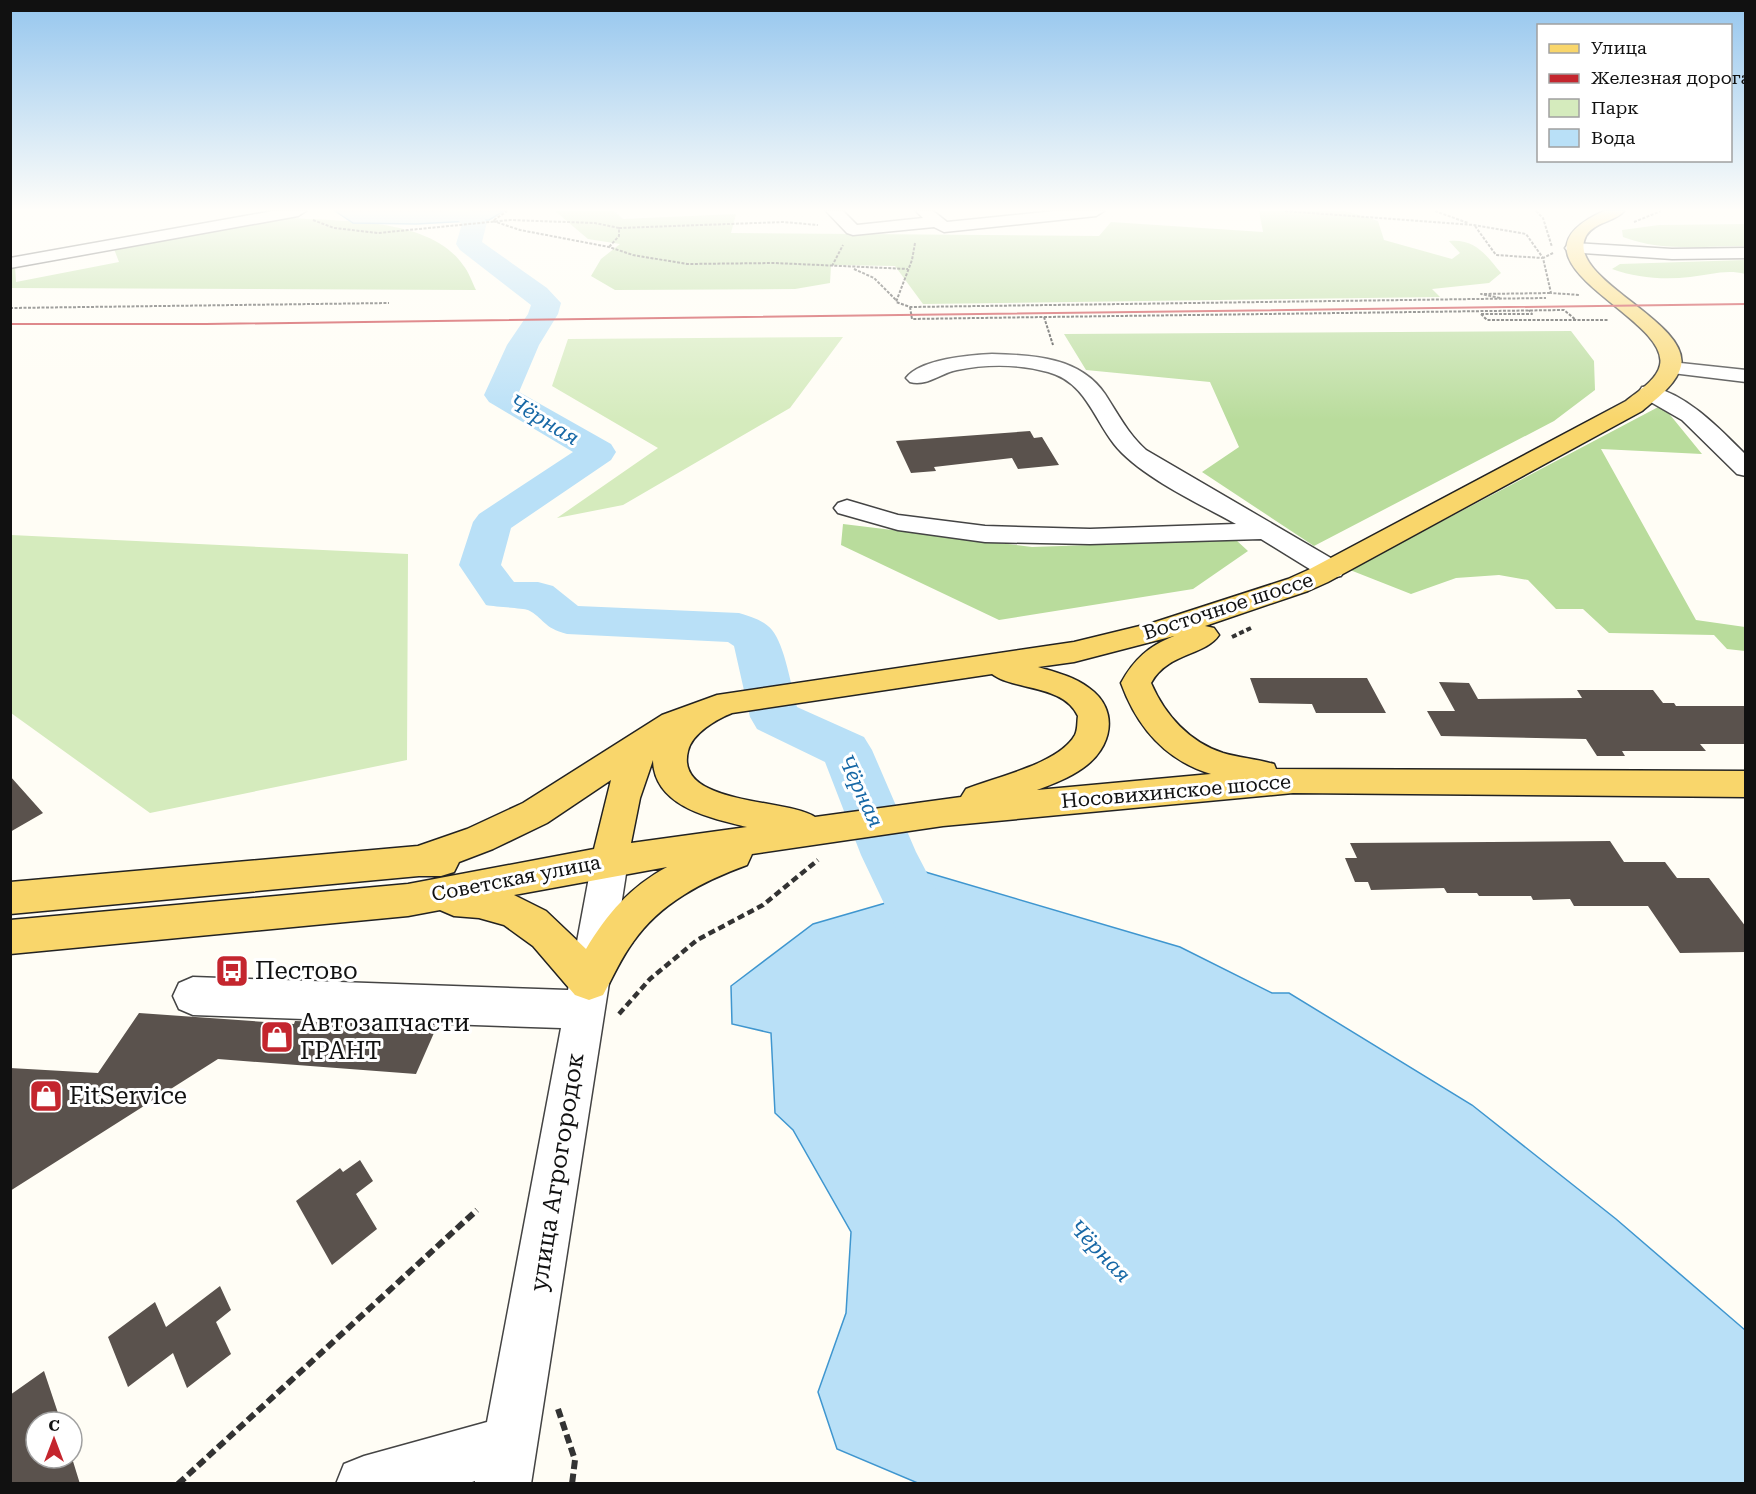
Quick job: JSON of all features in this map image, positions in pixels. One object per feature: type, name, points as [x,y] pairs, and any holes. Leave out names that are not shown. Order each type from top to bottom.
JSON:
[{"type":"main road","points":[[1597,281],[1668,343],[1672,359],[1671,368]]},
{"type":"main road","name":"Восточное шоссе","points":[[610,861],[625,790],[639,752],[648,739],[673,723],[734,702],[1074,652],[1160,631],[1298,585],[1331,570],[1634,406],[1660,383],[1671,368]]},
{"type":"main road","points":[[1293,780],[1211,762],[1190,751],[1160,728],[1142,699],[1137,683],[1142,670],[1153,658],[1276,602],[1298,585]]},
{"type":"main road","points":[[943,812],[1064,763],[1082,750],[1090,739],[1094,726],[1093,713],[1086,701],[1075,692],[1046,680],[991,665]]},
{"type":"main road","points":[[734,702],[694,721],[677,738],[671,748],[670,766],[678,784],[686,792],[708,802],[822,841]]},
{"type":"main road","points":[[419,861],[480,839],[535,813],[648,739]]},
{"type":"main road","name":"Носовихинское шоссе","points":[[610,861],[822,841],[943,812],[1293,780],[1746,784]]},
{"type":"main road","points":[[595,1004],[620,929],[643,904],[674,881],[709,863],[822,841]]},
{"type":"main road","name":"Советская улица","points":[[10,898],[419,861],[610,861]]},
{"type":"main road","name":"Советская улица","points":[[10,937],[408,900],[610,861]]},
{"type":"main road","points":[[408,900],[468,901],[495,905],[522,915],[550,936],[595,1004]]},
{"type":"street","points":[[917,378],[938,367],[984,361],[1029,363],[1070,373],[1089,386],[1110,424],[1131,450],[1331,570]]},
{"type":"street","points":[[1671,368],[1746,376]]},
{"type":"street","points":[[1650,392],[1679,407],[1696,420],[1746,469]]},
{"type":"street","points":[[847,508],[873,519],[910,526],[1001,535],[1114,537],[1265,531]]},
{"type":"street","name":"улица Агрогородок","points":[[507,1463],[595,1004],[610,861]]},
{"type":"street","points":[[194,996],[595,1004]]},
{"type":"street","points":[[364,1484],[424,1466],[473,1455],[507,1463]]},
{"type":"path","points":[[877,281],[896,302],[910,306],[1546,298],[1540,293]]},
{"type":"path","points":[[896,300],[903,281]]},
{"type":"path","points":[[1548,281],[1551,293]]},
{"type":"path","points":[[1501,298],[1481,294],[1551,293],[1579,295],[1583,298]]},
{"type":"path","points":[[10,308],[389,303]]},
{"type":"path","points":[[910,306],[912,319],[1564,310],[1576,320]]},
{"type":"path","points":[[1529,310],[1532,314],[1481,314],[1487,321],[1618,320]]},
{"type":"path","points":[[1044,317],[1047,327]]},
{"type":"path","points":[[1221,642],[1264,622]]},
{"type":"path","points":[[595,1004],[650,979],[697,940],[764,905],[822,841]]},
{"type":"path","points":[[178,1484],[477,1210]]},
{"type":"path","points":[[572,1484],[575,1460]]},
{"type":"green space","points":[[11,281],[472,281],[476,290],[11,288]]},
{"type":"green space","points":[[599,281],[830,281],[830,283],[795,289],[615,290]]},
{"type":"green space","points":[[906,281],[1492,281],[1489,283],[1432,289],[1440,297],[923,304]]},
{"type":"green space","points":[[1571,331],[1594,361],[1595,390],[1554,421],[1314,546],[1202,472],[1239,447],[1210,382],[1086,370],[1064,334]]},
{"type":"green space","points":[[843,337],[790,408],[623,505],[557,518],[658,448],[552,386],[568,339]]},
{"type":"green space","points":[[1662,405],[1702,454],[1601,449],[1696,620],[1745,627],[1745,651],[1727,649],[1714,635],[1609,633],[1583,609],[1556,609],[1528,580],[1499,575],[1456,578],[1411,594],[1350,570]]},
{"type":"green space","points":[[843,524],[1032,547],[1236,540],[1248,551],[1193,589],[999,620],[841,545]]},
{"type":"green space","points":[[11,535],[408,554],[407,760],[150,813],[11,713]]},
{"type":"water","points":[[889,855],[922,871],[1180,947],[1272,993],[1289,993],[1472,1105],[1616,1219],[1745,1330],[1745,1483],[920,1484],[837,1449],[818,1392],[846,1313],[851,1232],[793,1130],[775,1113],[771,1033],[732,1024],[731,986],[813,924],[889,902],[877,881]]},
{"type":"building","points":[[1030,431],[1034,438],[1042,437],[1059,465],[1018,469],[1012,458],[934,467],[936,471],[911,473],[896,441]]},
{"type":"building","points":[[1250,678],[1367,678],[1386,713],[1316,713],[1312,704],[1259,703]]},
{"type":"building","points":[[1439,682],[1469,683],[1478,699],[1582,698],[1577,690],[1653,690],[1663,703],[1674,703],[1676,706],[1746,706],[1746,744],[1700,744],[1706,751],[1622,751],[1625,756],[1597,756],[1586,739],[1441,736],[1427,711],[1455,711]]},
{"type":"building","points":[[10,776],[43,813],[10,832]]},
{"type":"building","points":[[1610,841],[1624,862],[1665,862],[1677,878],[1709,878],[1746,927],[1746,952],[1680,953],[1648,906],[1574,906],[1570,899],[1533,900],[1531,896],[1479,896],[1477,893],[1447,893],[1444,888],[1371,890],[1368,882],[1355,882],[1345,858],[1357,858],[1350,843]]},
{"type":"building","points":[[139,1013],[294,1024],[295,1021],[437,1026],[416,1074],[218,1059],[10,1191],[10,1068],[98,1073]]},
{"type":"building","points":[[360,1160],[373,1181],[356,1194],[377,1229],[332,1265],[296,1201],[340,1168],[343,1172]]},
{"type":"building","points":[[220,1286],[231,1310],[216,1322],[231,1354],[187,1388],[173,1353],[128,1387],[108,1337],[155,1302],[166,1327]]},
{"type":"building","points":[[44,1371],[57,1410],[24,1410],[24,1470],[76,1470],[80,1484],[10,1484],[10,1395]]},
{"type":"waterway","name":"Чёрная","points":[[519,281],[546,303],[543,314],[523,345],[501,395],[598,452],[493,522],[480,565],[501,595],[538,596],[567,620],[739,628],[755,639],[775,717],[846,750],[889,855],[920,917]]},
{"type":"railway","points":[[10,324],[206,324],[1746,304]]},
{"type":"place","name":"Пестово","points":[[232,971]]},
{"type":"place","name":"Автозапчасти ГРАНТ","points":[[277,1037]]},
{"type":"place","name":"FitService","points":[[46,1096]]}]
